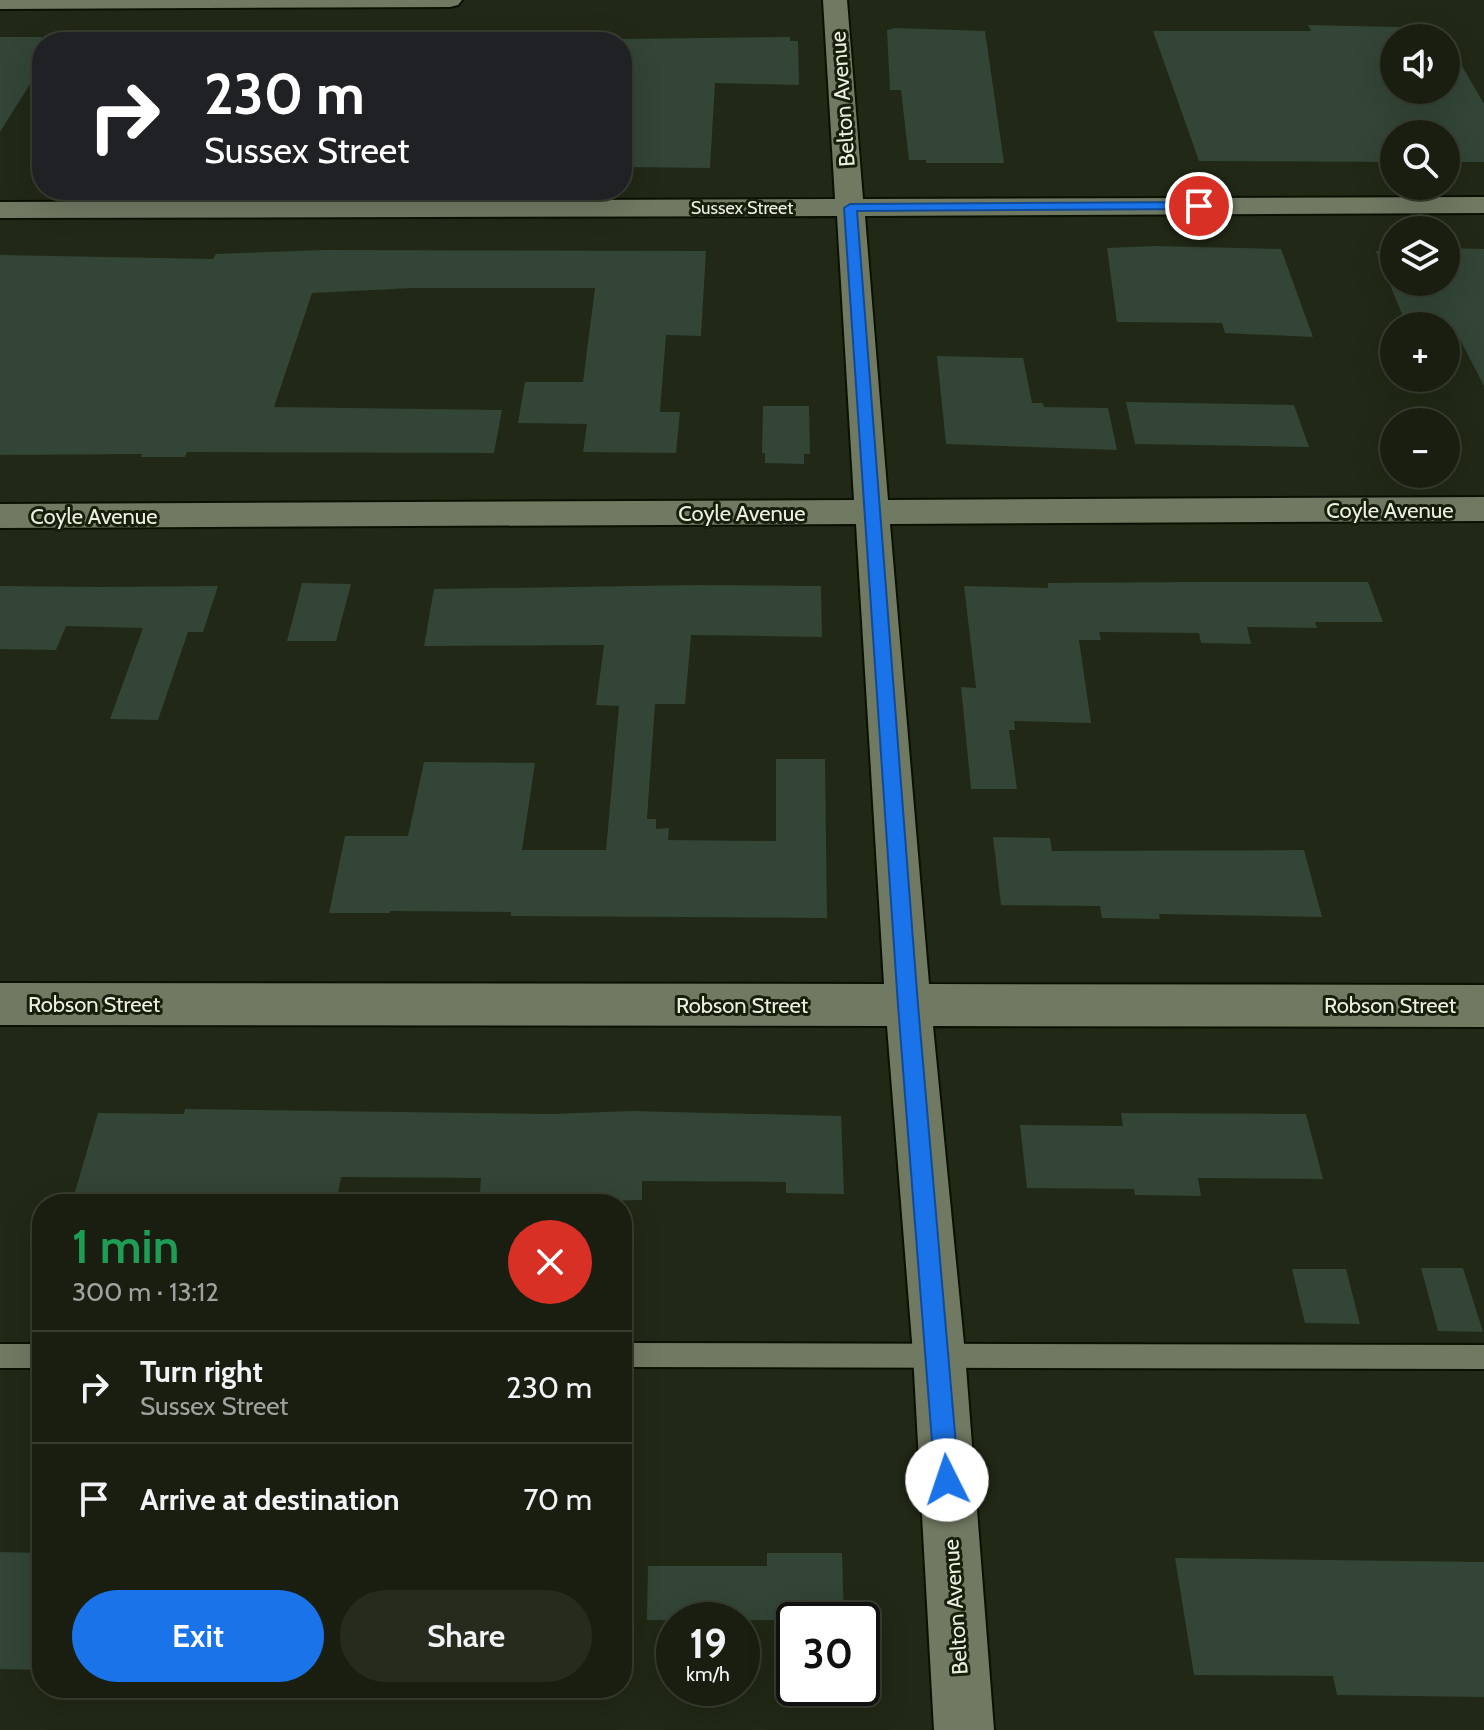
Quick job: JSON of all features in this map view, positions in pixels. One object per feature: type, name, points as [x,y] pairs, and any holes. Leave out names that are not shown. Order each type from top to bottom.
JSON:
[{"type":"street","points":[[0,2],[450,0]]},
{"type":"street","name":"Belton Avenue","points":[[835,0],[908,1005],[939,1354],[964,1730]]},
{"type":"street","name":"Sussex Street","points":[[0,210],[1484,205]]},
{"type":"street","name":"Coyle Avenue","points":[[0,516],[1484,509]]},
{"type":"street","name":"Robson Street","points":[[0,1004],[1484,1006]]},
{"type":"lane","points":[[632,1355],[1484,1357]]},
{"type":"lane","points":[[0,1356],[32,1356]]},
{"type":"building","points":[[1308,25],[1380,27],[1380,104],[1460,104],[1460,62],[1484,104],[1484,162],[1460,162],[1460,120],[1380,120],[1380,162],[1199,161],[1153,31],[1311,31]]},
{"type":"building","points":[[887,30],[985,31],[1004,163],[926,163],[926,160],[909,160],[901,90],[890,90]]},
{"type":"building","points":[[0,37],[32,37],[32,81],[0,132]]},
{"type":"building","points":[[790,37],[790,41],[798,41],[799,85],[715,83],[710,168],[632,167],[632,39]]},
{"type":"building","points":[[1107,248],[1281,249],[1313,337],[1225,333],[1222,323],[1117,322]]},
{"type":"building","points":[[1460,248],[1484,249],[1484,386],[1460,340],[1460,312],[1401,312],[1395,296],[1460,296]]},
{"type":"building","points":[[324,250],[706,251],[701,336],[666,335],[660,412],[680,412],[676,453],[583,452],[587,424],[518,423],[525,382],[583,382],[595,288],[412,288],[312,293],[274,407],[502,410],[494,453],[187,452],[185,457],[141,457],[142,454],[0,455],[0,255],[213,259],[216,254]]},
{"type":"building","points":[[937,356],[1023,358],[1032,403],[1043,403],[1044,407],[1108,408],[1117,450],[946,444]]},
{"type":"building","points":[[1126,402],[1294,405],[1309,447],[1135,444]]},
{"type":"building","points":[[763,406],[809,406],[810,454],[804,454],[804,464],[765,463],[765,453],[762,453]]},
{"type":"building","points":[[1368,582],[1383,622],[1315,622],[1317,628],[1247,627],[1251,644],[1201,643],[1199,633],[1099,632],[1101,640],[1079,640],[1091,723],[1014,721],[1015,730],[1009,730],[1017,789],[971,789],[961,687],[976,688],[964,586],[1048,588],[1048,583]]},
{"type":"building","points":[[302,583],[351,584],[336,641],[287,641]]},
{"type":"building","points":[[0,586],[218,586],[203,632],[188,632],[158,720],[110,719],[143,628],[66,626],[56,650],[0,649]]},
{"type":"building","points":[[821,586],[822,637],[691,635],[685,704],[655,704],[647,819],[656,819],[656,829],[669,828],[668,840],[776,841],[776,759],[825,759],[827,918],[511,916],[511,912],[329,913],[345,836],[408,836],[424,762],[535,763],[522,850],[606,850],[619,706],[596,705],[604,645],[424,646],[434,589]]},
{"type":"building","points":[[993,837],[1050,838],[1052,851],[1304,850],[1322,917],[1159,914],[1160,919],[1102,918],[1100,906],[1001,905]]},
{"type":"building","points":[[185,1109],[551,1114],[632,1111],[841,1116],[844,1194],[786,1193],[786,1182],[642,1181],[642,1200],[632,1200],[632,1194],[480,1194],[481,1178],[341,1177],[338,1194],[74,1194],[98,1113],[184,1114]]},
{"type":"building","points":[[1121,1113],[1306,1114],[1323,1179],[1198,1178],[1201,1196],[1135,1195],[1134,1189],[1027,1188],[1020,1125],[1123,1126]]},
{"type":"building","points":[[1421,1268],[1463,1268],[1483,1332],[1438,1331]]},
{"type":"building","points":[[1292,1269],[1346,1269],[1360,1324],[1305,1323]]},
{"type":"building","points":[[0,1552],[32,1553],[32,1670],[0,1669]]},
{"type":"building","points":[[767,1553],[842,1553],[843,1602],[776,1602],[776,1620],[760,1620],[760,1602],[656,1602],[656,1620],[647,1620],[648,1566],[767,1566]]},
{"type":"building","points":[[1175,1558],[1484,1562],[1484,1697],[1337,1695],[1333,1676],[1194,1675]]},
{"type":"route","points":[[947,1480],[908,1005],[850,208],[1199,206]]}]
